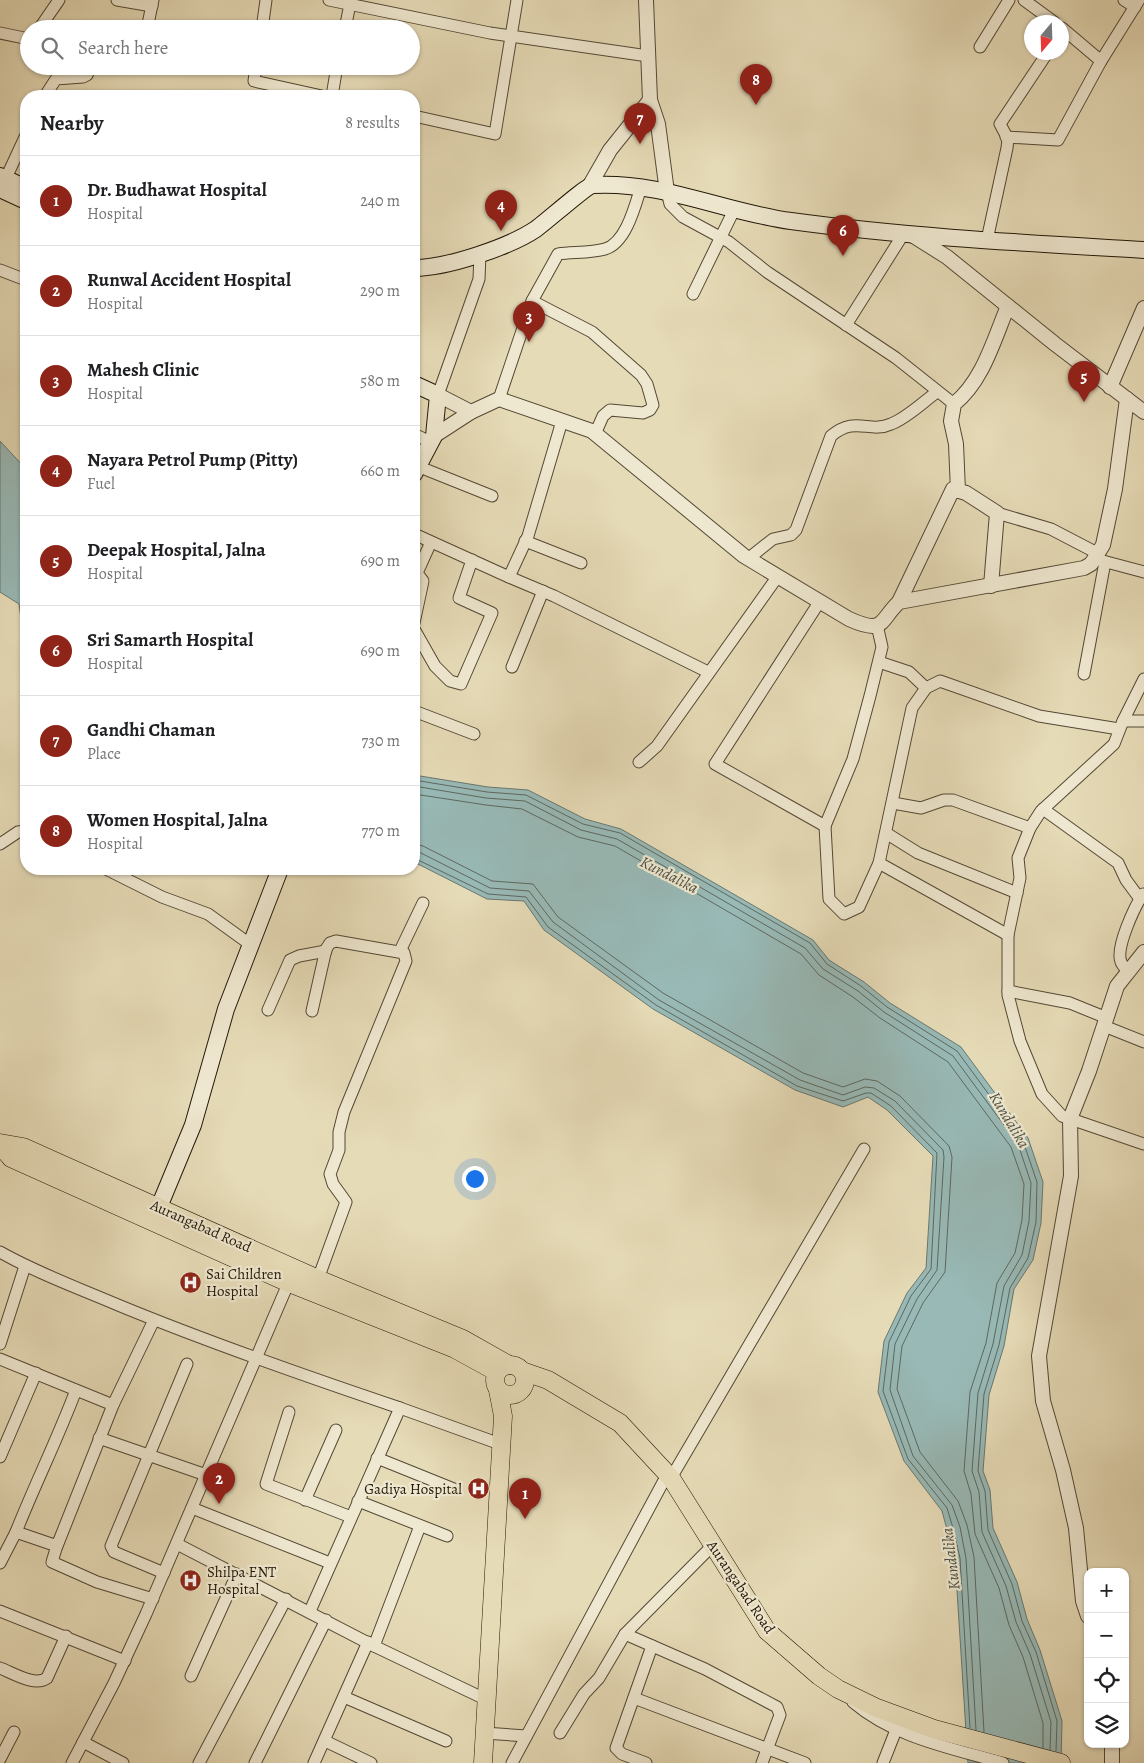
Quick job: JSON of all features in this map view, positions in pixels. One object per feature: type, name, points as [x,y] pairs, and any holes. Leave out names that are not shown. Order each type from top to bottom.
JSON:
[{"type":"main road","points":[[2,181],[20,186]]},
{"type":"main road","points":[[2,181],[20,195]]},
{"type":"main road","points":[[420,267],[480,254],[506,245],[535,230],[590,185],[641,187],[789,221],[908,234],[1144,250]]},
{"type":"main road","points":[[420,387],[438,395],[432,439],[420,461]]},
{"type":"main road","points":[[159,1207],[193,1125],[226,1009],[278,875]]},
{"type":"main road","name":"Aurangabad Road","points":[[0,1144],[23,1147],[159,1207],[292,1276],[318,1279],[463,1339],[511,1380]]},
{"type":"main road","name":"Aurangabad Road","points":[[0,1144],[11,1158],[292,1276],[454,1349],[511,1380],[548,1380],[620,1423],[669,1476],[767,1631],[819,1676],[838,1689],[877,1708],[934,1729],[1061,1763]]},
{"type":"main road","points":[[483,1763],[500,1444],[503,1416],[511,1380]]},
{"type":"street","points":[[45,20],[59,0]]},
{"type":"street","points":[[117,0],[152,3],[149,20]]},
{"type":"street","points":[[263,20],[266,0]]},
{"type":"street","points":[[329,0],[512,36],[648,56]]},
{"type":"street","points":[[388,12],[391,0]]},
{"type":"street","points":[[420,117],[495,134],[517,0]]},
{"type":"street","points":[[646,0],[650,100],[658,124],[667,192],[673,209],[722,238],[896,358],[954,404]]},
{"type":"street","points":[[980,47],[1009,0]]},
{"type":"street","points":[[1024,0],[1044,15]]},
{"type":"street","points":[[1007,141],[1058,140],[1101,61],[1137,3],[1124,0]]},
{"type":"street","points":[[347,20],[350,4]]},
{"type":"street","points":[[0,33],[20,37]]},
{"type":"street","points":[[1069,36],[1101,61]]},
{"type":"street","points":[[987,240],[1007,141],[1000,126],[1001,121],[1043,60]]},
{"type":"street","points":[[50,90],[56,79],[87,75]]},
{"type":"street","points":[[255,75],[254,81],[295,90]]},
{"type":"street","points":[[333,90],[336,75]]},
{"type":"street","points":[[590,185],[610,150],[650,100]]},
{"type":"street","points":[[2,181],[20,147]]},
{"type":"street","points":[[500,399],[532,301],[558,254],[606,249],[618,242],[633,212],[641,187]]},
{"type":"street","points":[[693,294],[735,208]]},
{"type":"street","points":[[846,325],[908,234],[947,257],[1144,412]]},
{"type":"street","points":[[471,412],[438,395],[479,280],[480,254]]},
{"type":"street","points":[[0,270],[20,278]]},
{"type":"street","points":[[532,301],[596,335],[641,375],[647,384],[653,404],[650,410],[643,413],[610,410],[603,416],[596,434]]},
{"type":"street","points":[[958,491],[956,444],[951,421],[954,404],[964,396],[976,379],[1008,306]]},
{"type":"street","points":[[1110,387],[1144,308]]},
{"type":"street","points":[[749,558],[773,539],[790,535],[796,530],[831,436],[845,426],[892,424],[937,392]]},
{"type":"street","points":[[420,436],[432,439],[471,412],[500,399],[596,434],[749,558],[859,623],[877,625],[883,623],[900,602],[953,489],[998,513],[1051,529],[1100,558],[1144,572]]},
{"type":"street","points":[[1084,674],[1100,558],[1115,489],[1127,399]]},
{"type":"street","points":[[509,577],[525,541],[562,422]]},
{"type":"street","points":[[420,472],[492,496]]},
{"type":"street","points":[[991,586],[998,513]]},
{"type":"street","points":[[420,537],[543,591],[708,672]]},
{"type":"street","points":[[525,541],[581,563]]},
{"type":"street","points":[[420,566],[431,542]]},
{"type":"street","points":[[900,602],[1084,568],[1100,558]]},
{"type":"street","points":[[420,640],[435,666],[450,682],[461,684],[492,613],[459,598],[472,560]]},
{"type":"street","points":[[639,762],[657,746],[778,576]]},
{"type":"street","points":[[420,577],[423,581],[420,595]]},
{"type":"street","points":[[512,667],[543,591]]},
{"type":"street","points":[[820,601],[715,764],[825,826]]},
{"type":"street","points":[[877,625],[882,647],[852,759],[825,826],[829,899],[844,914],[859,907],[880,863],[912,708],[926,688],[940,681],[1039,716],[1121,725],[1144,722]]},
{"type":"street","points":[[878,662],[908,672],[926,688]]},
{"type":"street","points":[[1144,679],[1121,725],[1114,744],[1043,809],[1030,828],[1018,858],[1020,878],[1008,935],[1008,991],[1020,1041],[1042,1094],[1062,1116],[1144,1144]]},
{"type":"street","points":[[420,713],[474,734]]},
{"type":"street","points":[[893,803],[921,808],[944,800],[953,800],[1030,828]]},
{"type":"street","points":[[1043,809],[1118,862],[1126,880],[1142,896],[1127,924],[1120,957],[1121,964],[1128,972]]},
{"type":"street","points":[[1,845],[20,832]]},
{"type":"street","points":[[886,833],[918,853],[1017,893]]},
{"type":"street","points":[[880,863],[1008,935]]},
{"type":"street","points":[[118,875],[162,897],[208,914],[251,945]]},
{"type":"street","points":[[400,951],[423,903]]},
{"type":"street","points":[[312,1011],[328,946],[336,941],[404,953],[406,961],[341,1124],[339,1150],[330,1174],[333,1184],[346,1202],[318,1279]]},
{"type":"street","points":[[268,1010],[290,960],[298,956],[326,951]]},
{"type":"street","points":[[1087,1613],[1083,1600],[1076,1528],[1064,1470],[1044,1401],[1039,1356],[1071,1176],[1070,1119],[1090,1071],[1117,986],[1144,952]]},
{"type":"street","points":[[1008,991],[1070,1003],[1144,1042]]},
{"type":"street","points":[[512,1763],[669,1476],[864,1149]]},
{"type":"street","points":[[0,1252],[25,1266],[154,1320],[256,1359],[500,1444]]},
{"type":"street","points":[[0,1344],[25,1266]]},
{"type":"street","points":[[72,1763],[125,1661],[292,1276]]},
{"type":"street","points":[[153,1599],[97,1582],[52,1562],[99,1438],[154,1320]]},
{"type":"street","points":[[0,1359],[113,1405]]},
{"type":"street","points":[[164,1573],[112,1549],[113,1542],[186,1364]]},
{"type":"street","points":[[0,1457],[36,1373]]},
{"type":"street","points":[[0,1563],[16,1532],[40,1471],[61,1430],[76,1390]]},
{"type":"street","points":[[310,1611],[350,1517],[400,1408]]},
{"type":"street","points":[[289,1412],[265,1482],[268,1486],[350,1517]]},
{"type":"street","points":[[305,1500],[336,1430]]},
{"type":"street","points":[[99,1438],[206,1476]]},
{"type":"street","points":[[377,1458],[454,1489]]},
{"type":"street","points":[[358,1501],[448,1536]]},
{"type":"street","points":[[192,1508],[330,1563]]},
{"type":"street","points":[[314,1763],[326,1741],[344,1696],[371,1644],[420,1526]]},
{"type":"street","points":[[16,1532],[56,1546],[58,1542]]},
{"type":"street","points":[[176,1544],[310,1611],[371,1644],[485,1699]]},
{"type":"street","points":[[560,1733],[584,1694],[599,1678],[624,1634],[712,1545]]},
{"type":"street","points":[[191,1676],[237,1574]]},
{"type":"street","points":[[199,1763],[286,1599]]},
{"type":"street","points":[[0,1611],[125,1661]]},
{"type":"street","points":[[255,1763],[326,1620]]},
{"type":"street","points":[[624,1634],[705,1669],[777,1707],[780,1715],[762,1763]]},
{"type":"street","points":[[0,1668],[36,1682],[42,1682],[47,1678],[66,1636]]},
{"type":"street","points":[[646,1763],[622,1754],[616,1748],[652,1646]]},
{"type":"street","points":[[838,1689],[865,1712],[896,1730],[1003,1763]]},
{"type":"street","points":[[344,1696],[446,1741]]},
{"type":"street","points":[[634,1698],[805,1763]]},
{"type":"street","points":[[883,1763],[896,1730]]},
{"type":"street","points":[[0,1759],[14,1732]]},
{"type":"street","points":[[484,1733],[526,1736]]},
{"type":"street","points":[[326,1741],[371,1763]]},
{"type":"street","points":[[83,1742],[123,1763]]},
{"type":"street","points":[[1112,1748],[1112,1763]]},
{"type":"water","points":[[0,441],[20,463],[20,611],[19,604],[0,592]]},
{"type":"water","name":"Kundalika","points":[[420,776],[488,787],[528,790],[585,819],[621,829],[813,940],[829,960],[864,982],[890,1003],[961,1047],[1028,1138],[1043,1182],[1041,1223],[1033,1260],[1014,1289],[1004,1346],[989,1395],[983,1471],[990,1490],[993,1528],[1017,1582],[1027,1619],[1040,1650],[1062,1721],[1061,1763],[968,1763],[955,1559],[942,1511],[904,1461],[878,1392],[884,1341],[907,1293],[926,1268],[933,1156],[887,1110],[868,1097],[843,1107],[795,1090],[653,1009],[544,930],[524,901],[487,899],[420,865]]},
{"type":"place","name":"Women Hospital, Jalna","points":[[756,105]]},
{"type":"place","name":"Gandhi Chaman","points":[[640,144]]},
{"type":"place","name":"Nayara Petrol Pump (Pitty)","points":[[501,231]]},
{"type":"place","name":"Sri Samarth Hospital","points":[[843,256]]},
{"type":"place","name":"Mahesh Clinic","points":[[529,342]]},
{"type":"place","name":"Deepak Hospital, Jalna","points":[[1084,402]]},
{"type":"place","name":"Sai Children Hospital","points":[[190,1283]]},
{"type":"place","name":"Gadiya Hospital","points":[[478,1489]]},
{"type":"place","name":"Runwal Accident Hospital","points":[[219,1504]]},
{"type":"place","name":"Dr. Budhawat Hospital","points":[[525,1519]]},
{"type":"place","name":"Shilpa ENT Hospital","points":[[191,1581]]}]
